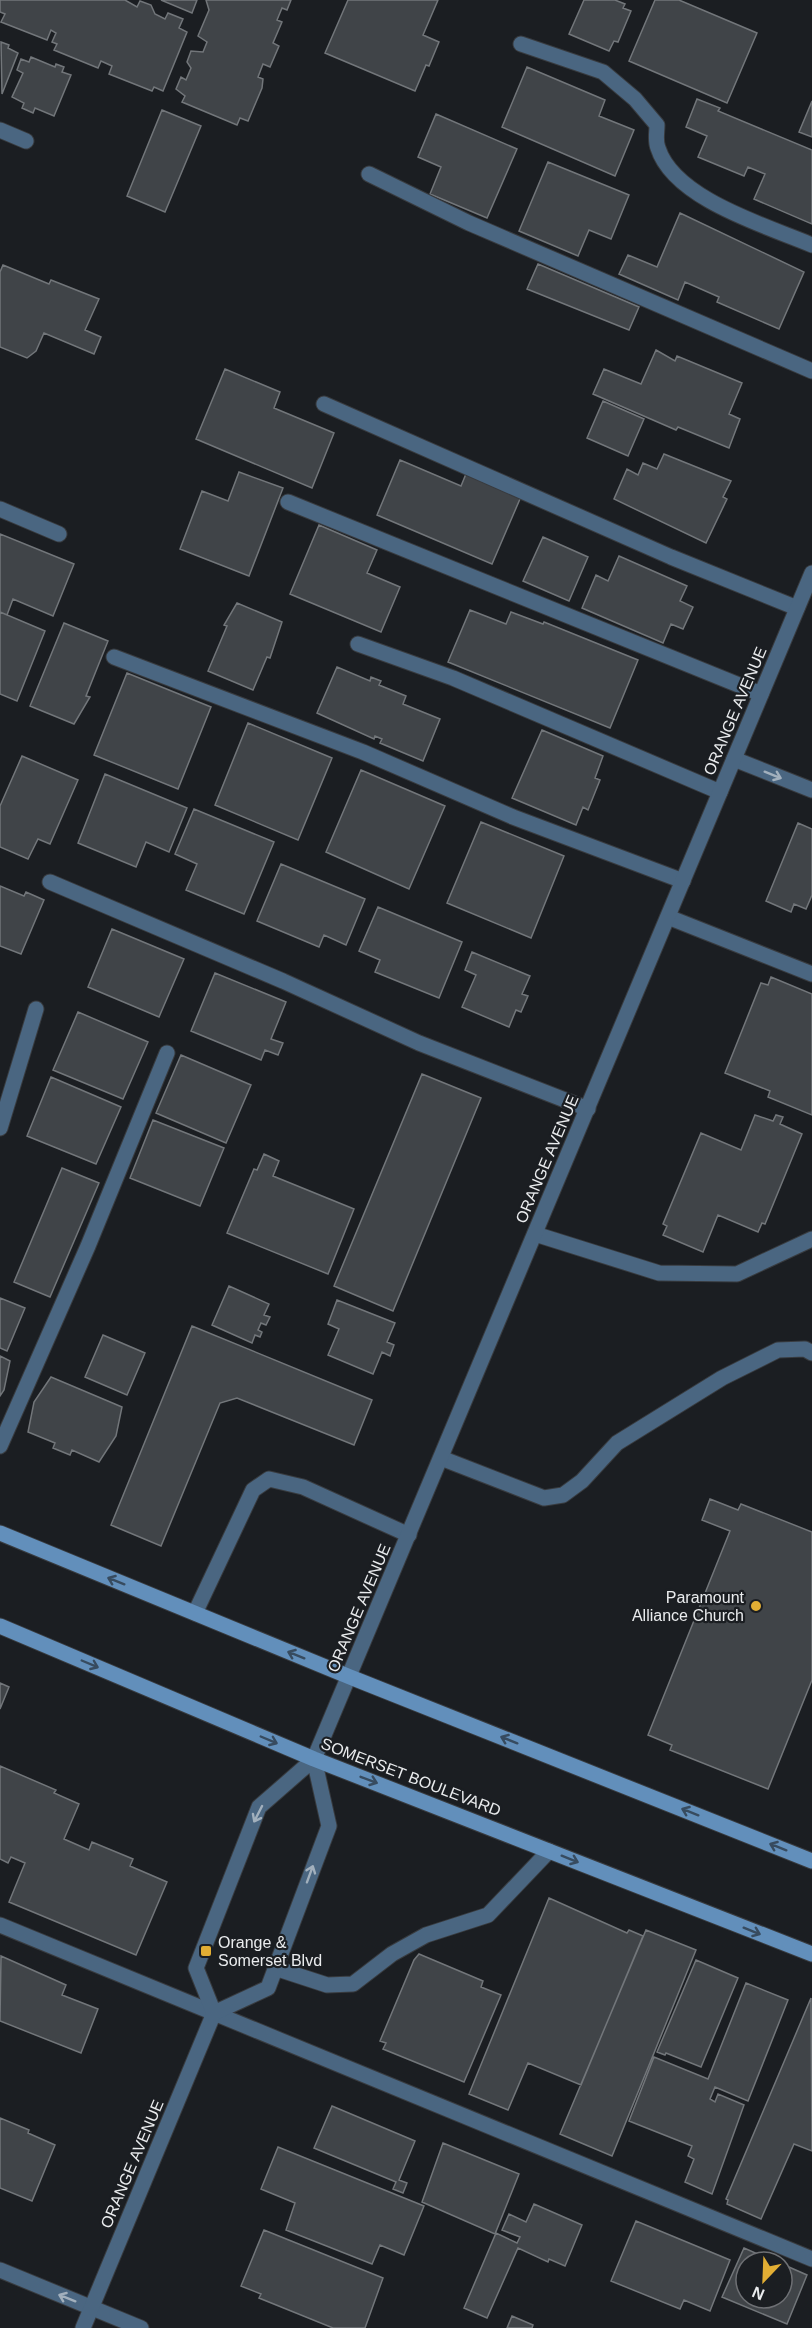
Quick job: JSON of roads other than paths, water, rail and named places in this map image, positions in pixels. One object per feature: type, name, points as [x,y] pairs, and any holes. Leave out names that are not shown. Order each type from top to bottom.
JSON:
[{"type":"main road","points":[[0,1533],[350,1677],[811,1857]]},
{"type":"main road","name":"SOMERSET BOULEVARD","points":[[0,1626],[314,1759],[812,1954]]},
{"type":"street","points":[[521,45],[603,72],[635,99],[657,125],[657,147],[667,168],[681,180],[711,202],[812,245]]},
{"type":"street","points":[[0,130],[26,141]]},
{"type":"street","points":[[369,174],[469,223],[812,371]]},
{"type":"street","points":[[324,404],[671,557],[797,608]]},
{"type":"street","points":[[288,502],[761,694]]},
{"type":"street","points":[[0,509],[59,534]]},
{"type":"street","name":"ORANGE AVENUE","points":[[82,2328],[214,2013],[196,1968],[259,1807],[314,1759],[812,573]]},
{"type":"street","points":[[358,644],[453,678],[720,792]]},
{"type":"street","points":[[114,657],[363,752],[513,817],[683,882]]},
{"type":"street","points":[[734,759],[812,790]]},
{"type":"street","points":[[50,882],[283,981],[419,1043],[588,1109]]},
{"type":"street","points":[[668,917],[812,974]]},
{"type":"street","points":[[0,1128],[36,1009]]},
{"type":"street","points":[[0,1446],[88,1246],[167,1053]]},
{"type":"street","points":[[535,1234],[659,1273],[737,1274],[812,1239]]},
{"type":"street","points":[[441,1458],[544,1498],[563,1495],[582,1481],[617,1443],[722,1378],[778,1350],[804,1349],[812,1353]]},
{"type":"street","points":[[195,1613],[253,1490],[268,1479],[303,1487],[409,1535]]},
{"type":"street","points":[[214,2013],[268,1988],[329,1826],[314,1759]]},
{"type":"street","points":[[275,1968],[327,1986],[353,1983],[392,1954],[426,1935],[488,1915],[549,1851]]},
{"type":"street","points":[[0,1925],[812,2259]]},
{"type":"street","points":[[0,2270],[141,2328]]},
{"type":"place","name":"Paramount Alliance Church","points":[[756,1606]]},
{"type":"place","name":"Orange & Somerset Blvd","points":[[206,1951]]}]
